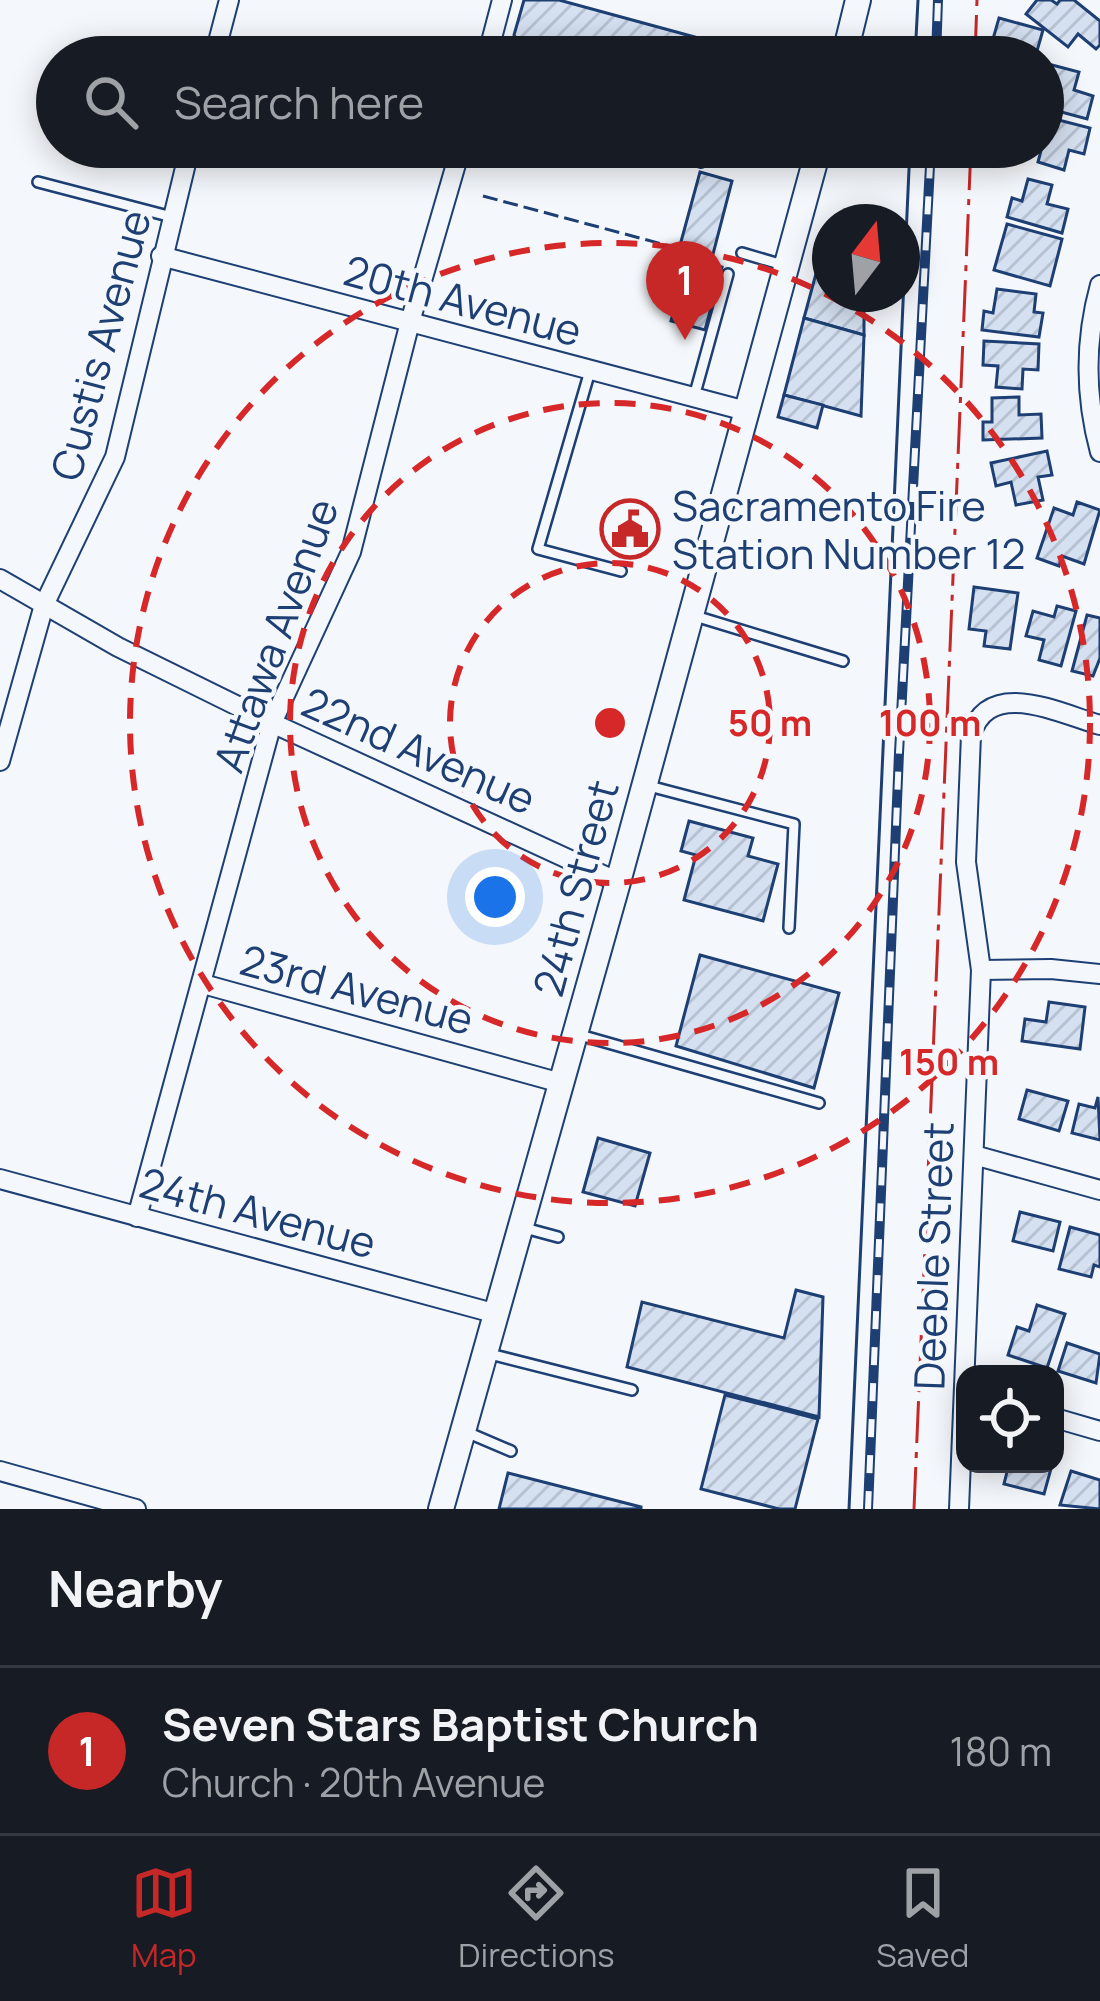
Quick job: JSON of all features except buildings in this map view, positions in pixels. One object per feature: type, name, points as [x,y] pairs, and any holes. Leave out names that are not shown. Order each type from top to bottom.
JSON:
[{"type":"street","points":[[220,36],[229,0]]},
{"type":"street","points":[[493,36],[502,0]]},
{"type":"street","points":[[849,36],[858,0]]},
{"type":"street","name":"Custis Avenue","points":[[0,761],[44,605],[115,457],[185,168]]},
{"type":"street","name":"Attawa Avenue","points":[[137,1216],[272,723],[351,552],[454,168]]},
{"type":"street","name":"24th Street","points":[[441,1509],[814,168]]},
{"type":"street","name":"20th Avenue","points":[[161,256],[746,412]]},
{"type":"street","points":[[1100,285],[1089,351],[1089,390],[1100,452]]},
{"type":"street","name":"22nd Avenue","points":[[0,579],[118,647],[272,723],[618,882]]},
{"type":"street","name":"Deeble Street","points":[[965,1365],[981,970],[966,862],[970,735],[976,720],[997,703],[1011,701],[1100,725]]},
{"type":"street","points":[[981,970],[1100,974]]},
{"type":"street","name":"23rd Avenue","points":[[202,984],[562,1083]]},
{"type":"street","points":[[974,1155],[1100,1190]]},
{"type":"street","name":"24th Avenue","points":[[0,1179],[497,1314]]},
{"type":"street","points":[[1064,1421],[1100,1431]]},
{"type":"street","points":[[0,1472],[136,1509]]},
{"type":"street","name":"Deeble Street","points":[[959,1509],[961,1473]]},
{"type":"lane","points":[[38,182],[172,218]]},
{"type":"lane","points":[[742,254],[786,266]]},
{"type":"lane","points":[[694,397],[728,274]]},
{"type":"lane","points":[[590,371],[538,549],[620,571]]},
{"type":"lane","points":[[690,615],[843,662]]},
{"type":"lane","points":[[644,785],[794,824],[789,928]]},
{"type":"lane","points":[[575,1034],[819,1103]]},
{"type":"lane","points":[[521,1227],[558,1237]]},
{"type":"lane","points":[[487,1353],[632,1390]]},
{"type":"lane","points":[[464,1431],[511,1451]]},
{"type":"tram line","points":[[916,36],[918,0]]},
{"type":"tram line","points":[[849,1509],[909,168]]},
{"type":"railway","points":[[937,36],[938,0]]},
{"type":"railway","points":[[868,1509],[899,753],[930,168]]},
{"type":"fence","points":[[483,196],[677,248]]},
{"type":"power","points":[[976,36],[977,0]]},
{"type":"power","points":[[914,1509],[970,168]]},
{"type":"place","name":"Seven Stars Baptist Church","points":[[685,340]]},
{"type":"place","name":"Sacramento Fire Station Number 12","points":[[630,529]]}]
